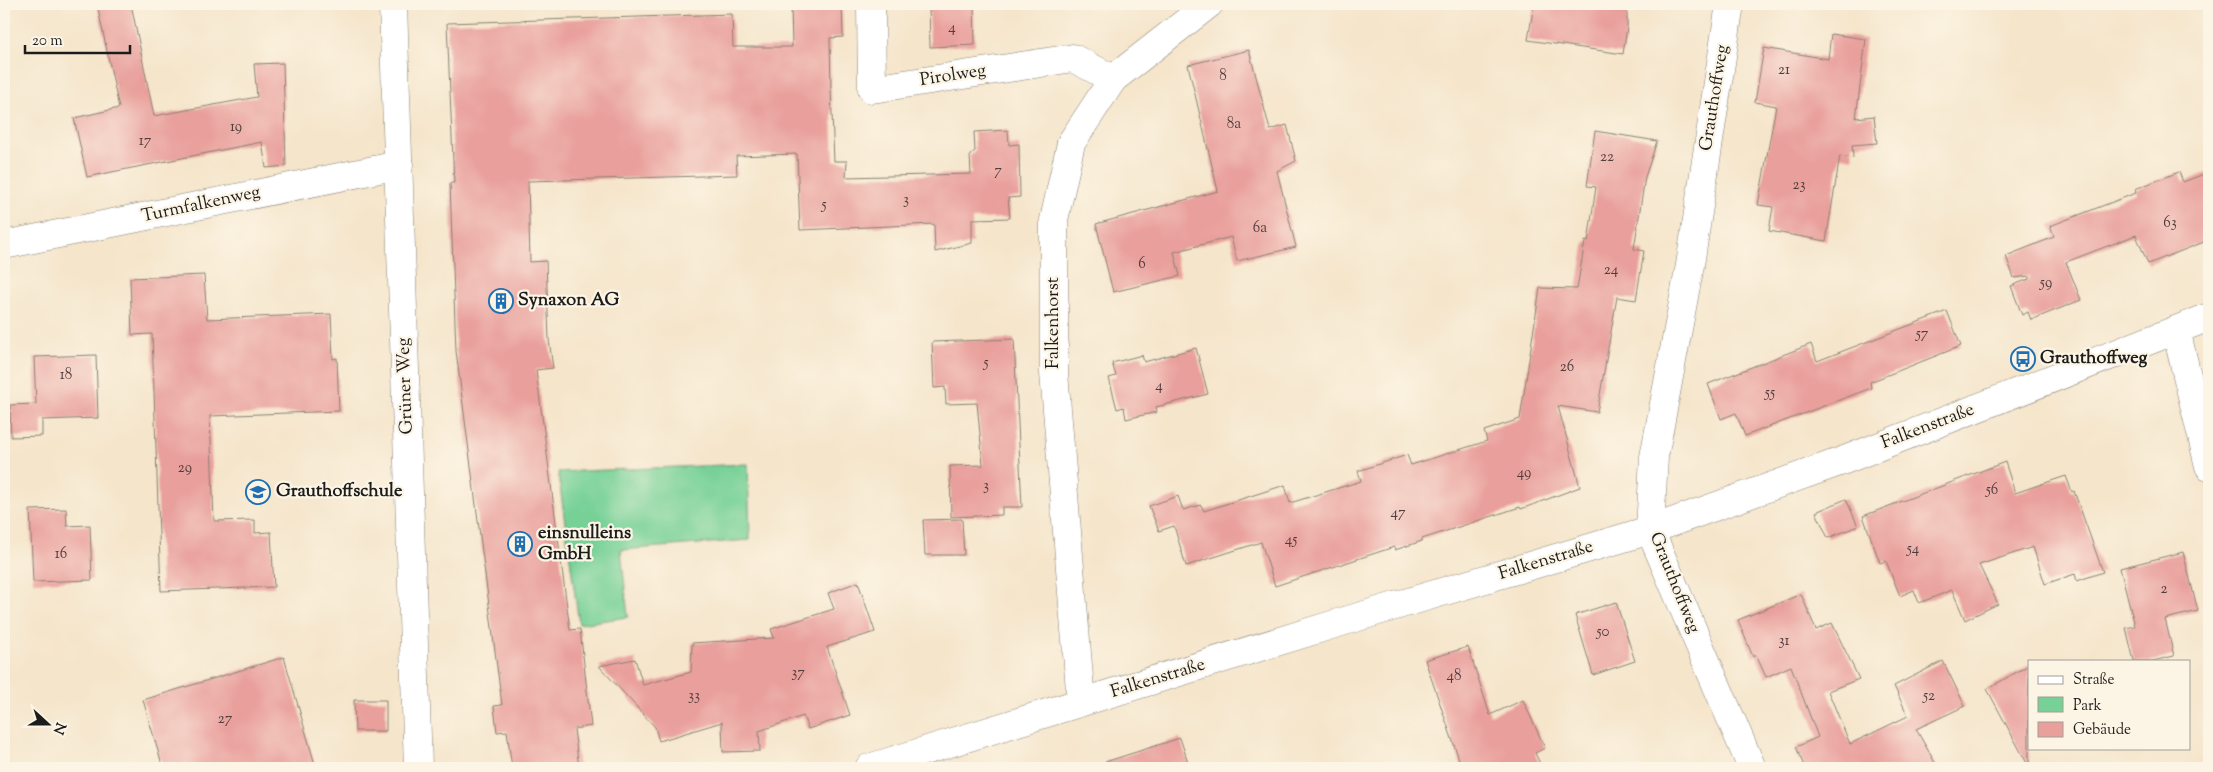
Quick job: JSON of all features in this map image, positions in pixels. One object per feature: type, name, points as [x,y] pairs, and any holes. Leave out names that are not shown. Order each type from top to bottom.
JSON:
[{"type":"street","name":"Grüner Weg","points":[[392,4],[418,768]]},
{"type":"street","name":"Pirolweg","points":[[871,4],[872,89],[1073,58],[1113,79]]},
{"type":"street","name":"Falkenhorst","points":[[1081,702],[1054,373],[1054,220],[1071,142],[1113,79],[1209,4]]},
{"type":"street","name":"Grauthoffweg","points":[[1730,4],[1690,264],[1654,457],[1650,530],[1752,768]]},
{"type":"street","name":"Turmfalkenweg","points":[[4,245],[398,165]]},
{"type":"street","name":"Falkenstraße","points":[[870,768],[1081,702],[1650,530],[1791,480],[2209,318]]},
{"type":"street","points":[[2176,330],[2209,466]]},
{"type":"green space","points":[[748,464],[750,540],[621,550],[628,617],[579,624],[558,472]]},
{"type":"building","points":[[97,4],[131,4],[154,116],[257,97],[254,64],[283,63],[286,166],[266,168],[262,142],[87,177],[74,118],[119,108]]},
{"type":"building","points":[[791,4],[842,4],[843,37],[830,38],[831,90],[834,161],[847,161],[846,177],[971,174],[970,155],[975,151],[974,132],[1008,130],[1009,145],[1019,144],[1020,197],[1008,198],[1010,218],[972,219],[972,243],[935,252],[934,224],[800,230],[797,154],[736,156],[737,175],[528,181],[530,262],[546,261],[549,340],[553,368],[536,370],[570,630],[580,629],[591,726],[574,729],[579,768],[512,768],[507,731],[497,732],[494,706],[502,705],[456,351],[450,183],[454,183],[447,23],[732,14],[733,47],[792,47]]},
{"type":"building","points":[[929,4],[974,4],[975,45],[930,47]]},
{"type":"building","points":[[1534,4],[1569,4],[1599,8],[1599,4],[1627,4],[1627,27],[1623,54],[1528,40]]},
{"type":"building","points":[[1831,34],[1866,39],[1856,118],[1874,116],[1877,143],[1852,145],[1853,158],[1840,156],[1826,241],[1769,231],[1773,207],[1758,205],[1776,106],[1755,102],[1764,48],[1828,59]]},
{"type":"building","points":[[1249,50],[1270,130],[1287,125],[1296,161],[1277,171],[1296,247],[1237,261],[1231,237],[1174,252],[1180,276],[1113,292],[1096,224],[1218,191],[1188,65]]},
{"type":"building","points":[[1595,131],[1657,141],[1645,177],[1634,249],[1644,251],[1636,300],[1617,297],[1597,412],[1558,406],[1580,487],[1521,509],[1520,507],[1422,539],[1422,541],[1395,550],[1394,547],[1275,586],[1261,542],[1186,566],[1174,526],[1159,531],[1149,506],[1178,496],[1183,510],[1201,505],[1204,511],[1285,485],[1290,503],[1361,481],[1358,471],[1407,455],[1411,465],[1487,441],[1484,431],[1520,419],[1540,288],[1577,289],[1585,241],[1588,242],[1596,187],[1587,186]]},
{"type":"building","points":[[2179,172],[2183,182],[2209,172],[2209,240],[2148,264],[2136,235],[2066,262],[2081,300],[2031,320],[2028,312],[2022,315],[2011,286],[2029,279],[2029,276],[2014,278],[2006,256],[2054,237],[2050,226],[2136,193],[2135,189]]},
{"type":"building","points":[[204,275],[207,319],[331,314],[333,359],[337,358],[339,411],[210,416],[214,521],[255,520],[255,533],[271,532],[274,587],[161,591],[152,334],[132,335],[130,278]]},
{"type":"building","points":[[1947,311],[1961,346],[1870,382],[1871,388],[1745,436],[1736,413],[1721,419],[1708,384],[1811,344],[1817,361]]},
{"type":"building","points":[[1014,339],[1022,507],[1002,507],[1002,515],[951,517],[950,466],[983,465],[977,403],[946,404],[945,387],[934,388],[932,342]]},
{"type":"building","points":[[1196,348],[1208,394],[1156,407],[1157,412],[1126,419],[1124,407],[1117,409],[1109,378],[1116,376],[1112,363],[1142,355],[1144,362]]},
{"type":"building","points":[[96,355],[98,418],[42,420],[42,436],[11,437],[10,405],[36,404],[34,357]]},
{"type":"building","points":[[2005,462],[2015,493],[2066,476],[2072,492],[2074,491],[2103,572],[2077,581],[2075,574],[2045,584],[2033,547],[1979,565],[1998,604],[1965,620],[1952,590],[1919,603],[1914,590],[1900,596],[1886,561],[1880,563],[1863,516]]},
{"type":"building","points":[[1846,499],[1858,526],[1828,538],[1816,512]]},
{"type":"building","points":[[66,509],[67,526],[90,525],[92,580],[33,582],[30,510]]},
{"type":"building","points":[[962,519],[964,555],[925,555],[923,520]]},
{"type":"building","points":[[2183,552],[2198,611],[2165,619],[2174,656],[2157,660],[2134,660],[2126,628],[2135,626],[2120,568]]},
{"type":"building","points":[[858,582],[875,632],[827,647],[850,715],[808,729],[803,716],[759,731],[760,751],[723,752],[722,722],[659,741],[655,727],[599,666],[635,659],[643,685],[691,672],[692,643],[774,638],[771,629],[834,609],[828,593]]},
{"type":"building","points":[[1801,594],[1816,630],[1832,623],[1859,679],[1828,691],[1850,744],[1908,716],[1894,686],[1943,661],[1965,706],[1916,729],[1938,768],[1799,768],[1804,766],[1796,747],[1818,737],[1791,666],[1766,677],[1756,655],[1753,657],[1738,620]]},
{"type":"building","points":[[1616,602],[1635,661],[1593,675],[1575,615]]},
{"type":"building","points":[[1468,647],[1490,715],[1523,700],[1545,748],[1535,753],[1542,768],[1462,768],[1425,660]]},
{"type":"building","points":[[284,657],[316,768],[163,768],[143,700]]},
{"type":"building","points":[[2028,666],[2029,767],[1987,689]]},
{"type":"building","points":[[354,700],[386,700],[386,731],[355,731]]},
{"type":"building","points":[[1180,738],[1190,768],[1106,768],[1105,762]]},
{"type":"place","name":"Synaxon AG","points":[[501,301]]},
{"type":"place","name":"Grauthoffweg","points":[[2023,359]]},
{"type":"place","name":"Grauthoffschule","points":[[258,492]]},
{"type":"place","name":"einsnulleins GmbH","points":[[520,544]]}]
